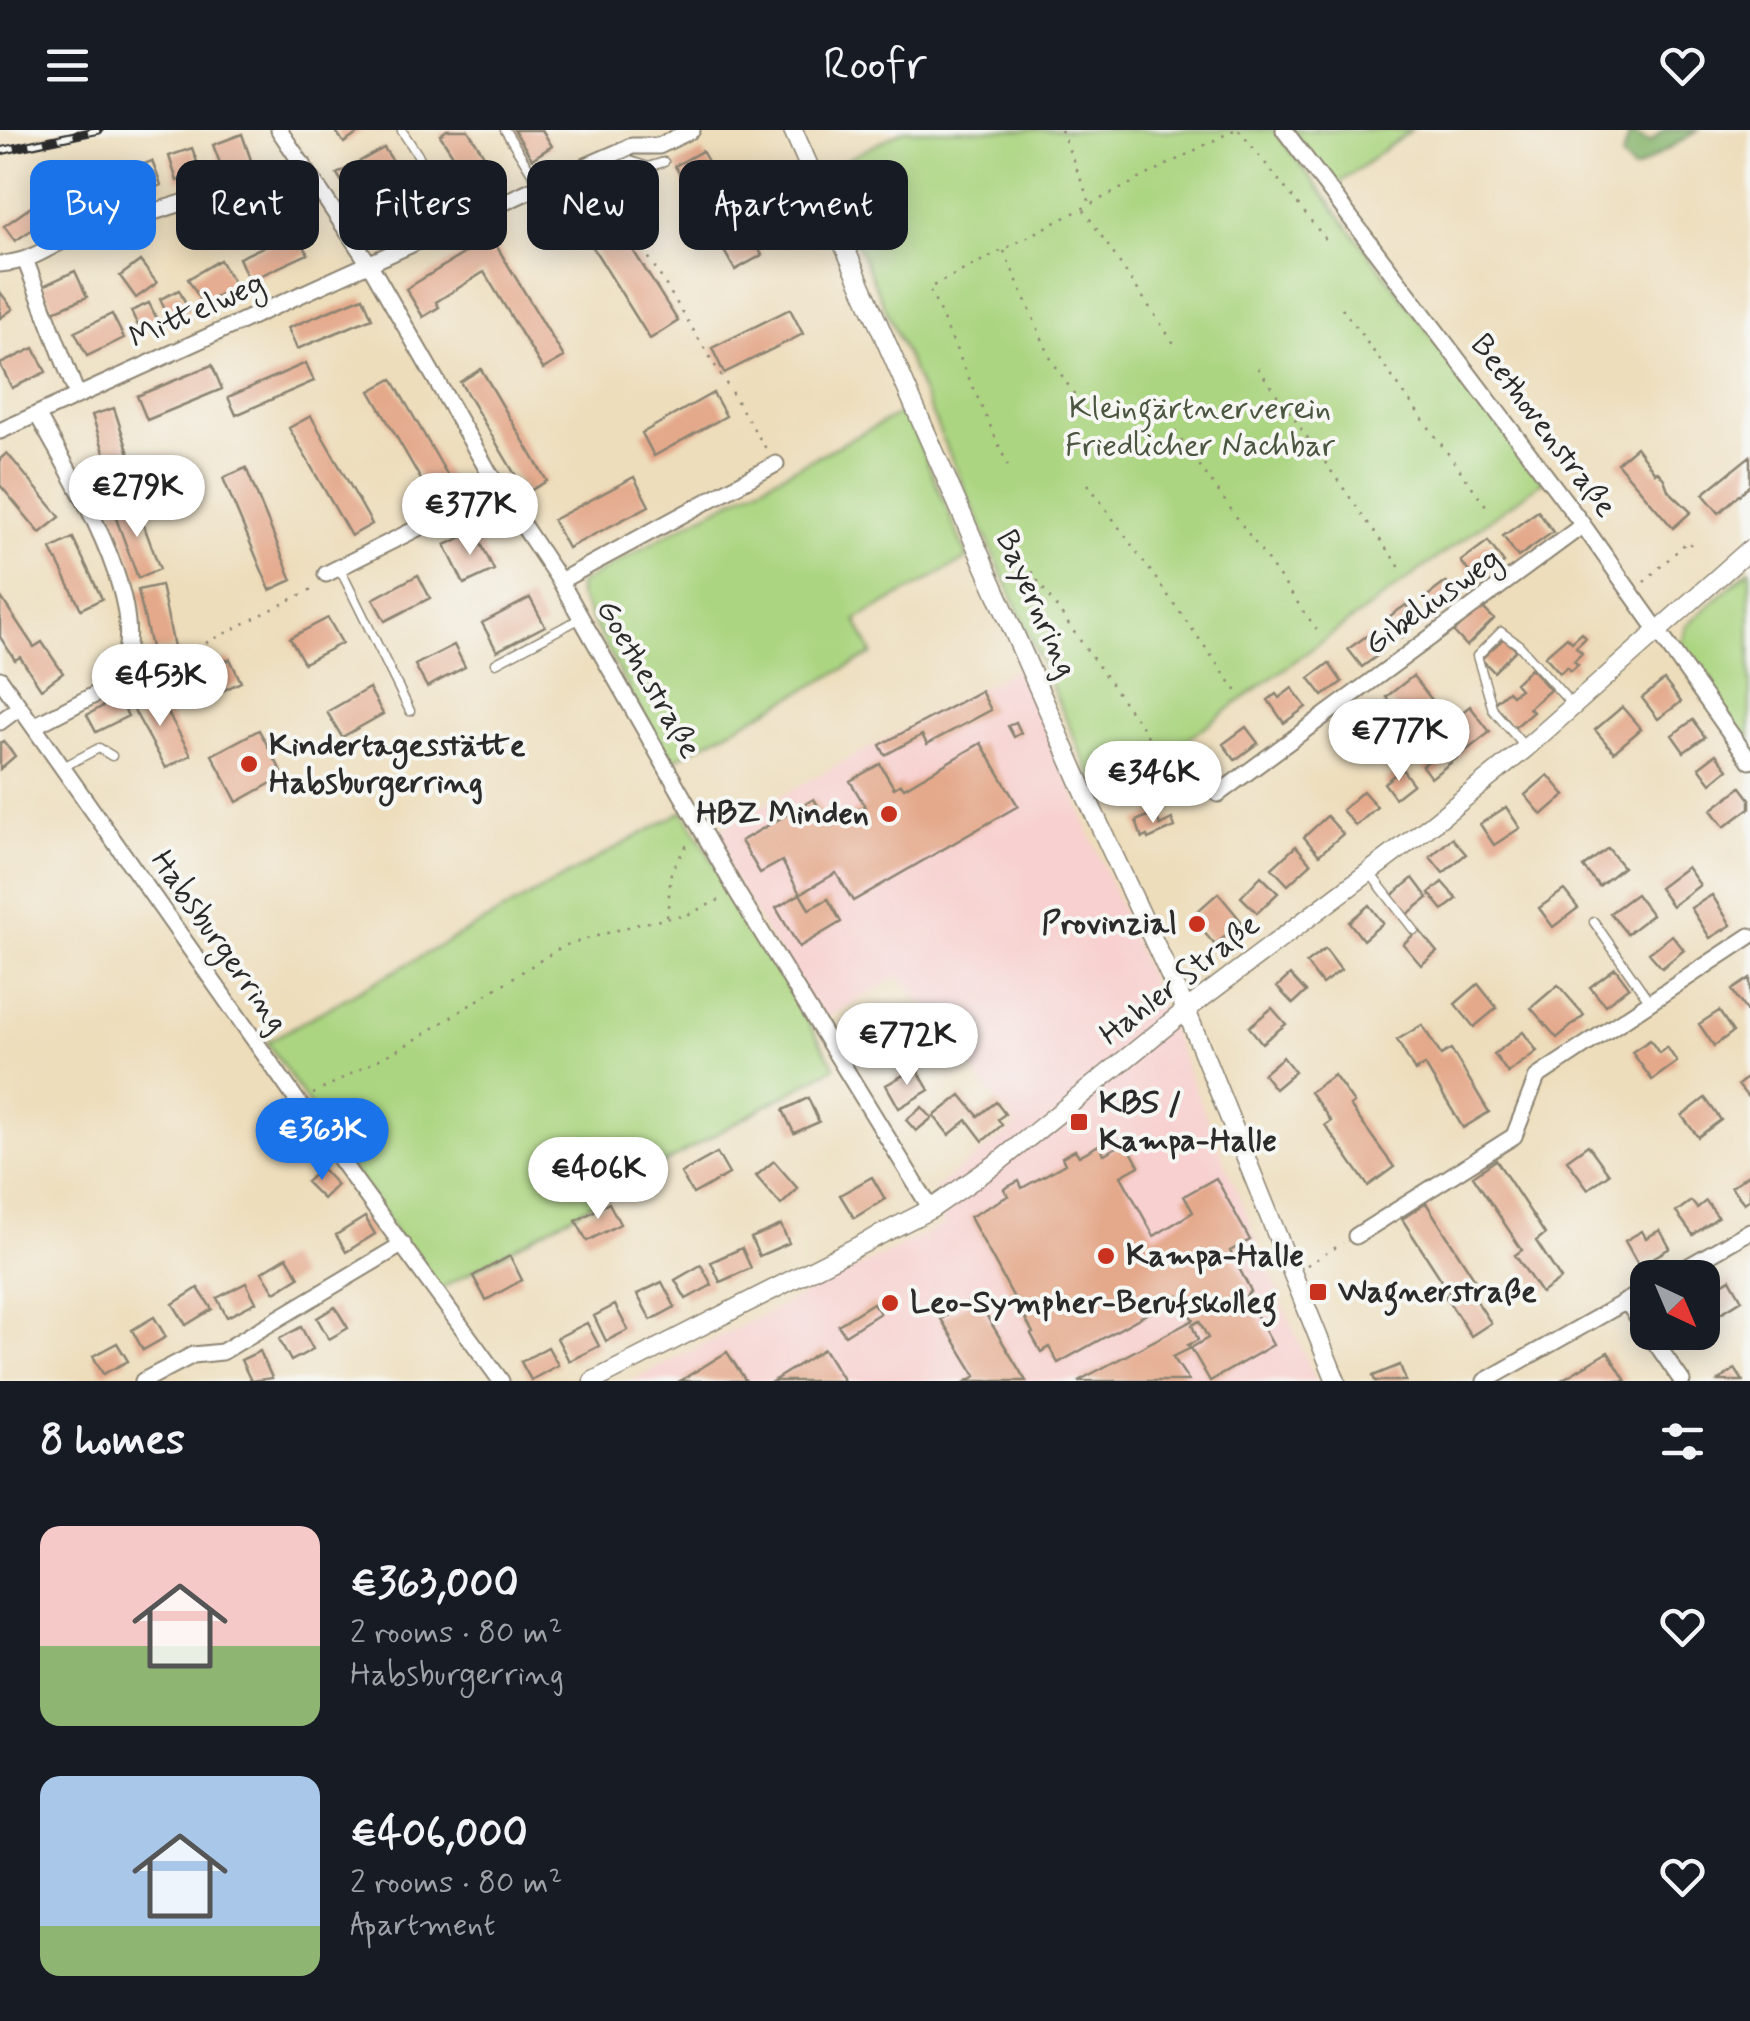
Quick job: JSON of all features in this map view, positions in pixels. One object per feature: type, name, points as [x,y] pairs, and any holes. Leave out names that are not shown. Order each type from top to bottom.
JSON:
[{"type":"street","name":"Goethestraße","points":[[279,130],[300,160]]},
{"type":"street","name":"Mittelweg","points":[[612,160],[632,146],[659,146],[692,130]]},
{"type":"street","name":"Bayernring","points":[[793,130],[1085,794],[1186,1010],[1336,1381]]},
{"type":"street","name":"Beethovenstraße","points":[[1284,130],[1584,525],[1750,761]]},
{"type":"street","name":"Goethestraße","points":[[319,188],[370,265],[498,488],[560,580],[737,892],[931,1209]]},
{"type":"street","points":[[0,264],[26,262],[75,236],[176,204]]},
{"type":"street","name":"Mittelweg","points":[[0,431],[402,250]]},
{"type":"street","points":[[26,262],[77,395]]},
{"type":"street","points":[[34,726],[106,690],[122,671],[128,639],[122,598],[96,524],[37,414]]},
{"type":"street","points":[[560,580],[776,464]]},
{"type":"street","points":[[332,570],[498,488]]},
{"type":"street","name":"Gibeliusweg","points":[[1218,794],[1584,525]]},
{"type":"street","name":"Hahler Straße","points":[[593,1381],[931,1209],[996,1164],[1186,1010],[1526,748],[1750,549]]},
{"type":"street","name":"Habsburgerring","points":[[0,680],[501,1381]]},
{"type":"street","points":[[0,722],[20,708]]},
{"type":"street","points":[[1356,1236],[1514,1136],[1536,1076],[1750,936]]},
{"type":"street","points":[[1700,1260],[1750,1232]]},
{"type":"street","points":[[143,1381],[192,1355],[222,1352],[403,1244]]},
{"type":"street","points":[[1485,1381],[1630,1299]]},
{"type":"street","points":[[1626,1301],[1630,1307]]},
{"type":"street","points":[[1660,1350],[1682,1381]]},
{"type":"lane","points":[[402,130],[422,160]]},
{"type":"lane","points":[[505,130],[527,165]]},
{"type":"lane","points":[[659,164],[664,162]]},
{"type":"lane","points":[[332,570],[410,710]]},
{"type":"lane","points":[[496,663],[581,618]]},
{"type":"lane","points":[[1526,748],[1493,710],[1477,656],[1501,632],[1518,645],[1574,707]]},
{"type":"lane","points":[[62,767],[99,748],[112,756]]},
{"type":"lane","points":[[1368,872],[1414,930]]},
{"type":"lane","points":[[1594,922],[1650,1002]]},
{"type":"path","points":[[1061,130],[1091,204]]},
{"type":"path","points":[[1008,466],[929,288],[1237,130],[1327,241]]},
{"type":"path","points":[[1083,208],[1174,344]]},
{"type":"path","points":[[644,250],[776,464]]},
{"type":"path","points":[[1003,250],[1051,358],[1087,414]]},
{"type":"path","points":[[1342,308],[1489,510]]},
{"type":"path","points":[[1258,368],[1403,572]]},
{"type":"path","points":[[1175,431],[1320,634]]},
{"type":"path","points":[[1088,484],[1238,693]]},
{"type":"path","points":[[1632,594],[1688,542],[1692,545]]},
{"type":"path","points":[[1025,563],[1158,750]]},
{"type":"path","points":[[115,681],[132,681],[314,589],[332,570]]},
{"type":"path","points":[[667,919],[671,872],[700,826]]},
{"type":"path","points":[[298,1102],[410,1042],[564,946],[687,915],[737,892]]},
{"type":"path","points":[[1293,1273],[1356,1236]]},
{"type":"shaded area","points":[[1021,666],[1315,1381],[630,1381],[943,1225],[934,1189],[1016,1126],[900,976],[820,1022],[708,835]]},
{"type":"green space","name":"Kleingärtnerverein Friedlicher Nachbar","points":[[904,130],[1274,130],[1543,481],[1102,801],[860,250],[908,250],[908,160],[846,160]]},
{"type":"green space","points":[[1292,130],[1411,130],[1334,187]]},
{"type":"green space","points":[[1664,130],[1698,130],[1634,170],[1622,158],[1630,133],[1650,142]]},
{"type":"green space","points":[[905,411],[968,558],[856,620],[872,654],[668,763],[579,596],[579,584]]},
{"type":"green space","points":[[1750,569],[1750,747],[1681,647],[1687,625]]},
{"type":"green space","points":[[683,811],[835,1067],[435,1292],[267,1042]]},
{"type":"building","points":[[335,130],[363,130],[344,143]]},
{"type":"building","points":[[447,130],[468,130],[487,160],[456,160],[440,135]]},
{"type":"building","points":[[514,130],[542,130],[552,146],[532,159]]},
{"type":"building","points":[[242,134],[251,160],[219,160],[213,145]]},
{"type":"building","points":[[192,148],[196,160],[176,160],[176,178],[169,156]]},
{"type":"building","points":[[384,148],[392,160],[362,160]]},
{"type":"building","points":[[702,151],[707,160],[686,160]]},
{"type":"building","points":[[30,208],[30,231],[15,241],[4,226]]},
{"type":"building","points":[[256,250],[306,250],[308,254],[249,281],[239,258]]},
{"type":"building","points":[[470,250],[499,250],[564,357],[543,369],[484,272],[436,302],[439,307],[423,317],[406,289]]},
{"type":"building","points":[[595,250],[633,250],[678,321],[650,339]]},
{"type":"building","points":[[723,250],[759,250],[762,255],[735,270]]},
{"type":"building","points":[[220,260],[235,286],[203,304],[188,279]]},
{"type":"building","points":[[140,261],[157,283],[136,298],[120,276]]},
{"type":"building","points":[[75,271],[87,297],[54,311],[43,286]]},
{"type":"building","points":[[179,290],[189,311],[170,320],[160,299]]},
{"type":"building","points":[[0,292],[13,309],[0,318]]},
{"type":"building","points":[[363,297],[372,318],[297,349],[288,328]]},
{"type":"building","points":[[149,303],[159,323],[141,332],[131,311]]},
{"type":"building","points":[[790,309],[803,334],[724,373],[712,348]]},
{"type":"building","points":[[112,314],[124,338],[87,356],[75,332]]},
{"type":"building","points":[[34,348],[46,372],[12,388],[0,364]]},
{"type":"building","points":[[306,363],[314,381],[236,415],[228,397]]},
{"type":"building","points":[[212,365],[222,389],[147,420],[137,396]]},
{"type":"building","points":[[481,369],[547,481],[526,493],[460,382]]},
{"type":"building","points":[[392,379],[452,483],[430,495],[370,391]]},
{"type":"building","points":[[713,393],[726,416],[654,456],[642,433]]},
{"type":"building","points":[[114,408],[140,487],[118,494],[92,415]]},
{"type":"building","points":[[311,416],[372,524],[351,536],[289,428]]},
{"type":"building","points":[[1636,447],[1664,479],[1668,490],[1691,512],[1673,528],[1617,463]]},
{"type":"building","points":[[7,453],[60,517],[40,533],[0,485],[0,459]]},
{"type":"building","points":[[1750,456],[1750,485],[1719,513],[1703,494]]},
{"type":"building","points":[[246,468],[292,580],[270,590],[223,478]]},
{"type":"building","points":[[634,477],[649,506],[568,548],[553,520]]},
{"type":"building","points":[[135,502],[160,569],[138,578],[113,510]]},
{"type":"building","points":[[1538,511],[1553,532],[1518,557],[1503,536]]},
{"type":"building","points":[[475,531],[494,570],[464,584],[445,545]]},
{"type":"building","points":[[73,538],[102,599],[81,609],[51,549]]},
{"type":"building","points":[[1488,541],[1504,563],[1477,583],[1461,561]]},
{"type":"building","points":[[418,575],[430,598],[385,621],[373,599]]},
{"type":"building","points":[[1446,582],[1457,598],[1437,612],[1426,597]]},
{"type":"building","points":[[161,585],[174,647],[152,652],[138,590]]},
{"type":"building","points":[[0,596],[34,647],[42,642],[63,673],[41,689],[20,657],[15,660],[0,637]]},
{"type":"building","points":[[530,598],[545,626],[497,651],[482,623]]},
{"type":"building","points":[[1406,605],[1418,622],[1401,638],[1387,618]]},
{"type":"building","points":[[1481,606],[1494,619],[1467,646],[1454,632]]},
{"type":"building","points":[[328,618],[342,643],[304,663],[290,638]]},
{"type":"building","points":[[1582,633],[1586,638],[1576,647],[1582,653],[1574,661],[1578,665],[1560,673],[1545,656],[1567,637],[1572,642]]},
{"type":"building","points":[[1368,635],[1381,653],[1362,667],[1348,649]]},
{"type":"building","points":[[1504,638],[1516,650],[1494,672],[1481,659]]},
{"type":"building","points":[[454,645],[465,667],[427,687],[415,665]]},
{"type":"building","points":[[230,659],[241,682],[216,694],[205,671]]},
{"type":"building","points":[[1329,663],[1342,682],[1323,696],[1309,678]]},
{"type":"building","points":[[185,667],[194,686],[167,699],[158,680]]},
{"type":"building","points":[[1531,668],[1550,690],[1514,728],[1494,703],[1508,691],[1512,695],[1520,689],[1515,683]]},
{"type":"building","points":[[1413,676],[1432,700],[1406,721],[1386,697]]},
{"type":"building","points":[[1664,680],[1681,702],[1658,719],[1642,698]]},
{"type":"building","points":[[369,688],[383,714],[342,737],[327,712]]},
{"type":"building","points":[[1292,688],[1306,707],[1284,723],[1268,700],[1276,694],[1279,698]]},
{"type":"building","points":[[155,689],[191,755],[166,768],[130,703]]},
{"type":"building","points":[[981,691],[991,710],[927,744],[922,735],[885,755],[880,745]]},
{"type":"building","points":[[118,698],[128,716],[96,732],[87,715]]},
{"type":"building","points":[[1470,706],[1490,732],[1431,778],[1422,766],[1437,754],[1429,745],[1457,724],[1454,719]]},
{"type":"building","points":[[1622,707],[1641,729],[1614,752],[1595,730]]},
{"type":"building","points":[[1693,720],[1705,737],[1684,752],[1672,735]]},
{"type":"building","points":[[1016,722],[1021,733],[1014,737],[1008,726]]},
{"type":"building","points":[[1246,727],[1258,743],[1235,760],[1223,744]]},
{"type":"building","points":[[259,730],[284,776],[237,802],[212,755]]},
{"type":"building","points":[[3,741],[15,756],[0,769],[0,743]]},
{"type":"building","points":[[981,743],[1018,806],[853,901],[836,873],[800,894],[782,861],[760,873],[741,841],[814,799],[830,826],[865,806],[850,781],[880,764],[894,788],[901,784],[904,788]]},
{"type":"building","points":[[1202,747],[1220,771],[1201,785],[1183,762]]},
{"type":"building","points":[[1716,754],[1728,769],[1711,783],[1699,767]]},
{"type":"building","points":[[1402,769],[1413,784],[1395,798],[1384,783]]},
{"type":"building","points":[[1548,775],[1565,795],[1542,815],[1525,795]]},
{"type":"building","points":[[1741,787],[1750,799],[1750,808],[1724,827],[1711,810]]},
{"type":"building","points":[[1363,791],[1377,807],[1356,826],[1342,810]]},
{"type":"building","points":[[1506,807],[1520,828],[1494,845],[1480,824]]},
{"type":"building","points":[[1155,813],[1160,825],[1172,819],[1175,827],[1142,838],[1136,821]]},
{"type":"building","points":[[1327,816],[1343,834],[1319,855],[1304,837]]},
{"type":"building","points":[[1452,838],[1466,854],[1443,873],[1430,857]]},
{"type":"building","points":[[1296,846],[1311,864],[1288,885],[1272,868]]},
{"type":"building","points":[[1608,848],[1623,867],[1599,886],[1583,867]]},
{"type":"building","points":[[1687,867],[1700,885],[1672,906],[1659,888]]},
{"type":"building","points":[[1261,876],[1278,893],[1257,913],[1241,897]]},
{"type":"building","points":[[1413,878],[1428,898],[1405,916],[1390,897]]},
{"type":"building","points":[[1442,882],[1457,899],[1443,910],[1429,893]]},
{"type":"building","points":[[1564,890],[1578,908],[1553,927],[1539,908]]},
{"type":"building","points":[[1218,893],[1242,922],[1215,945],[1191,917]]},
{"type":"building","points":[[800,894],[809,909],[828,899],[841,922],[799,947],[776,908]]},
{"type":"building","points":[[1636,894],[1652,915],[1627,934],[1610,913]]},
{"type":"building","points":[[1712,895],[1731,925],[1710,938],[1691,908]]},
{"type":"building","points":[[1369,905],[1383,923],[1363,940],[1349,922]]},
{"type":"building","points":[[1419,930],[1437,952],[1421,965],[1403,944]]},
{"type":"building","points":[[1672,935],[1684,950],[1662,968],[1649,953]]},
{"type":"building","points":[[1325,949],[1341,970],[1322,984],[1306,963]]},
{"type":"building","points":[[1615,968],[1629,987],[1605,1005],[1590,987]]},
{"type":"building","points":[[1290,975],[1306,992],[1293,1004],[1277,987]]},
{"type":"building","points":[[1750,978],[1750,1009],[1746,1011],[1732,990]]},
{"type":"building","points":[[1478,984],[1497,1008],[1474,1027],[1455,1004]]},
{"type":"building","points":[[1558,985],[1584,1015],[1557,1038],[1531,1008]]},
{"type":"building","points":[[1272,1008],[1286,1024],[1262,1043],[1249,1027]]},
{"type":"building","points":[[1719,1011],[1733,1032],[1714,1046],[1699,1024]]},
{"type":"building","points":[[1422,1025],[1441,1055],[1451,1049],[1489,1112],[1463,1128],[1425,1065],[1415,1071],[1397,1040]]},
{"type":"building","points":[[879,1026],[895,1053],[874,1065],[858,1039]]},
{"type":"building","points":[[1523,1032],[1537,1051],[1508,1073],[1494,1054]]},
{"type":"building","points":[[920,1034],[925,1044],[910,1052],[905,1043]]},
{"type":"building","points":[[1650,1040],[1659,1053],[1667,1047],[1677,1062],[1652,1080],[1632,1052]]},
{"type":"building","points":[[1283,1057],[1295,1072],[1275,1089],[1263,1074]]},
{"type":"building","points":[[916,1068],[929,1090],[899,1108],[886,1085]]},
{"type":"building","points":[[1334,1075],[1354,1103],[1350,1106],[1394,1167],[1368,1186],[1325,1125],[1331,1121],[1310,1092]]},
{"type":"building","points":[[1750,1075],[1750,1100],[1738,1085]]},
{"type":"building","points":[[961,1095],[978,1116],[996,1102],[1005,1114],[998,1119],[1002,1125],[983,1141],[967,1120],[949,1135],[934,1116]]},
{"type":"building","points":[[808,1098],[819,1122],[794,1133],[783,1110]]},
{"type":"building","points":[[1705,1098],[1721,1120],[1698,1137],[1682,1116]]},
{"type":"building","points":[[922,1107],[932,1118],[916,1131],[906,1120]]},
{"type":"building","name":"Kampa-Halle","points":[[1126,1142],[1139,1166],[1121,1176],[1154,1236],[1193,1212],[1184,1196],[1216,1178],[1250,1240],[1230,1251],[1251,1291],[1246,1296],[1273,1345],[1210,1381],[1191,1348],[1173,1357],[1189,1381],[1078,1381],[1193,1320],[1179,1296],[1058,1363],[1049,1347],[1041,1352],[970,1217],[1008,1196],[1004,1189],[1019,1181],[1022,1188],[1065,1164],[1062,1157],[1075,1150],[1079,1156],[1099,1145],[1104,1154]],"holes":[[[1199,1321],[1208,1338],[1191,1348],[1188,1345],[1198,1340],[1192,1325]]]},
{"type":"building","points":[[1588,1145],[1609,1174],[1588,1189],[1567,1160]]},
{"type":"building","points":[[717,1153],[729,1174],[693,1194],[681,1173]]},
{"type":"building","points":[[1496,1160],[1545,1234],[1536,1241],[1561,1279],[1541,1293],[1515,1255],[1522,1250],[1473,1176]]},
{"type":"building","points":[[774,1161],[798,1189],[781,1205],[756,1176]]},
{"type":"building","points":[[321,1168],[337,1185],[323,1199],[306,1182]]},
{"type":"building","points":[[1750,1173],[1750,1199],[1744,1203],[1731,1187]]},
{"type":"building","points":[[872,1177],[885,1199],[854,1218],[840,1195]]},
{"type":"building","points":[[1691,1201],[1697,1208],[1706,1201],[1718,1217],[1693,1235],[1676,1212]]},
{"type":"building","points":[[609,1203],[620,1224],[587,1241],[576,1221]]},
{"type":"building","points":[[1426,1203],[1474,1278],[1465,1283],[1491,1323],[1471,1336],[1445,1296],[1450,1293],[1402,1219]]},
{"type":"building","points":[[365,1217],[375,1234],[346,1252],[336,1235]]},
{"type":"building","points":[[781,1225],[789,1243],[759,1256],[751,1238]]},
{"type":"building","points":[[1660,1230],[1670,1248],[1649,1260],[1636,1260],[1625,1241],[1642,1231],[1646,1238]]},
{"type":"building","points":[[742,1248],[751,1268],[720,1282],[711,1262]]},
{"type":"building","points":[[510,1256],[522,1280],[486,1300],[473,1276]]},
{"type":"building","points":[[287,1257],[299,1277],[275,1292],[262,1272]]},
{"type":"building","points":[[701,1265],[712,1285],[686,1299],[675,1280]]},
{"type":"building","points":[[1730,1279],[1742,1300],[1720,1314],[1720,1285]]},
{"type":"building","points":[[662,1282],[675,1307],[651,1320],[637,1294]]},
{"type":"building","points":[[246,1283],[256,1302],[227,1317],[217,1298]]},
{"type":"building","points":[[198,1288],[212,1309],[186,1325],[173,1304]]},
{"type":"building","points":[[976,1298],[1026,1381],[967,1381],[976,1376],[941,1319]]},
{"type":"building","points":[[873,1303],[880,1313],[845,1335],[838,1325]]},
{"type":"building","points":[[615,1305],[628,1330],[606,1341],[594,1316]]},
{"type":"building","points":[[335,1307],[348,1328],[329,1339],[317,1318]]},
{"type":"building","points":[[154,1317],[166,1337],[143,1350],[132,1330]]},
{"type":"building","points":[[587,1323],[599,1346],[569,1361],[557,1338]]},
{"type":"building","points":[[301,1327],[313,1349],[291,1361],[279,1339]]},
{"type":"building","points":[[117,1343],[128,1361],[103,1374],[93,1356]]},
{"type":"building","points":[[548,1347],[558,1365],[531,1380],[521,1362]]},
{"type":"building","points":[[824,1349],[844,1381],[773,1381]]},
{"type":"building","points":[[260,1351],[272,1378],[251,1381],[241,1360]]},
{"type":"building","points":[[727,1352],[746,1381],[680,1381]]},
{"type":"building","points":[[1608,1352],[1626,1381],[1560,1381]]},
{"type":"building","points":[[1400,1365],[1406,1381],[1375,1381],[1373,1376]]},
{"type":"building","points":[[1735,1369],[1743,1381],[1718,1381]]},
{"type":"railway","points":[[0,151],[99,130]]},
{"type":"place","name":"Kindertagesstätte Habsburgerring","points":[[249,764]]},
{"type":"place","name":"HBZ Minden","points":[[889,814]]},
{"type":"place","name":"Provinzial","points":[[1197,924]]},
{"type":"place","name":"KBS / Kampa-Halle","points":[[1079,1122]]},
{"type":"place","name":"Kampa-Halle","points":[[1106,1256]]},
{"type":"place","name":"Wagnerstraße","points":[[1318,1292]]},
{"type":"place","name":"Leo-Sympher-Berufskolleg","points":[[890,1303]]}]
